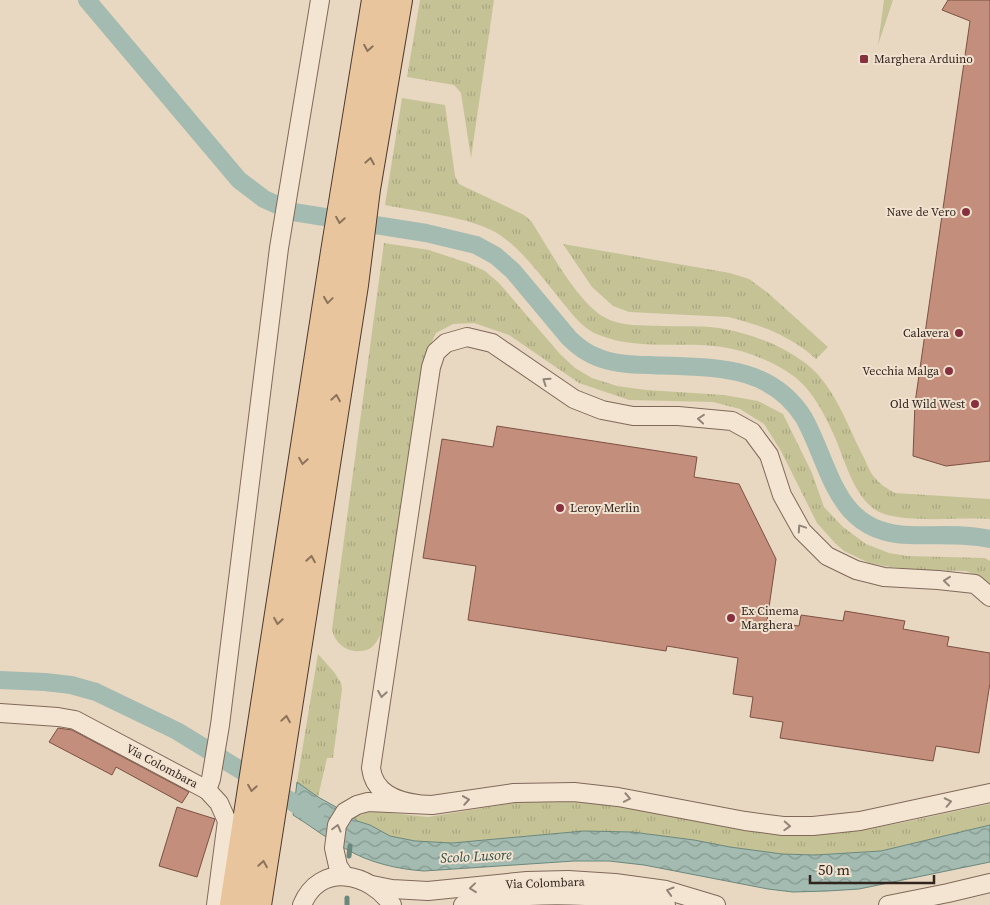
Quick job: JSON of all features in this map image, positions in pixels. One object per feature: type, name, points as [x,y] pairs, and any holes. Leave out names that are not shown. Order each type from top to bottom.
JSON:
[{"type":"main road","points":[[234,905],[258,821],[267,762],[352,294],[346,252],[376,0]]},
{"type":"main road","points":[[355,188],[398,0]]},
{"type":"main road","points":[[257,905],[258,821]]},
{"type":"street","points":[[209,785],[220,725],[280,243],[320,0]]},
{"type":"street","points":[[418,804],[397,800],[384,792],[374,780],[371,768],[431,366],[436,352],[446,343],[467,337],[492,343],[574,399],[602,410],[633,416],[678,416],[732,421],[752,432],[769,454],[782,495],[794,517],[802,531],[827,556],[856,570],[884,577],[975,584],[990,598]]},
{"type":"street","name":"Via Colombara","points":[[0,713],[58,716],[75,720],[209,785],[227,820],[216,905]]},
{"type":"street","points":[[302,905],[312,888],[342,872],[334,848],[337,826],[342,815],[361,803],[439,804],[534,792],[574,792],[618,796],[745,821],[783,826],[813,826],[860,820],[990,793]]},
{"type":"street","name":"Via Colombara","points":[[342,872],[372,884],[392,889],[428,891],[527,881],[568,880],[615,883],[666,890],[716,905]]},
{"type":"street","points":[[888,905],[990,883]]},
{"type":"street","points":[[372,884],[385,895],[392,905]]},
{"type":"street","name":"Via Colombara","points":[[463,905],[518,897],[565,894],[600,896],[666,905]]},
{"type":"green space","points":[[420,0],[494,0],[471,158],[461,93],[454,85],[407,77]]},
{"type":"green space","points":[[884,0],[893,0],[878,45]]},
{"type":"green space","points":[[402,98],[445,105],[455,176],[459,184],[524,215],[531,221],[554,259],[574,287],[594,310],[611,320],[633,325],[717,328],[745,334],[776,345],[804,362],[823,381],[838,404],[871,472],[881,484],[895,493],[990,499],[990,519],[896,517],[874,509],[858,491],[829,425],[816,401],[799,380],[784,370],[750,354],[722,347],[629,343],[599,335],[579,321],[540,274],[505,238],[484,227],[457,218],[385,205]]},
{"type":"green space","points":[[384,243],[429,250],[468,263],[485,271],[499,283],[560,354],[575,368],[592,378],[617,386],[646,390],[724,395],[758,401],[783,414],[812,473],[824,507],[843,527],[866,544],[889,553],[907,556],[985,558],[990,561],[990,585],[980,577],[966,571],[917,570],[884,566],[869,563],[844,551],[817,523],[781,451],[764,424],[740,409],[713,402],[629,400],[579,383],[509,335],[474,323],[453,324],[436,333],[426,354],[381,634],[375,644],[369,649],[356,651],[345,648],[337,640],[332,629]]},
{"type":"green space","points":[[563,244],[730,273],[749,279],[768,293],[828,347],[816,359],[796,344],[775,332],[740,320],[728,317],[629,312],[613,306],[592,287]]},
{"type":"green space","points":[[318,654],[334,672],[341,683],[342,689],[333,758],[327,758],[318,797],[297,782]]},
{"type":"green space","points":[[575,801],[651,810],[729,827],[777,834],[830,834],[857,831],[990,804],[990,825],[881,851],[815,855],[782,854],[632,832],[584,831],[452,843],[415,841],[390,836],[370,825],[357,821],[354,817],[372,811],[428,817],[519,802]]},
{"type":"water","points":[[297,782],[318,797],[354,817],[357,821],[370,825],[390,836],[415,841],[452,843],[584,831],[632,832],[782,854],[815,855],[881,851],[990,825],[990,862],[859,889],[793,892],[768,889],[644,865],[609,861],[574,861],[424,871],[414,870],[394,867],[355,854],[293,815]]},
{"type":"building","name":"Nave de Vero","points":[[948,0],[990,0],[990,461],[946,466],[913,456],[915,403],[970,21],[942,10]]},
{"type":"building","points":[[497,426],[697,457],[694,477],[739,484],[776,559],[767,621],[799,626],[801,615],[843,621],[845,611],[905,621],[903,629],[949,637],[947,646],[990,653],[990,683],[979,753],[936,746],[933,761],[780,738],[783,722],[750,717],[753,697],[733,694],[738,658],[667,646],[666,651],[468,620],[476,566],[423,558],[442,439],[493,447]]},
{"type":"building","points":[[58,728],[72,730],[189,792],[182,803],[116,767],[112,775],[49,742]]},
{"type":"building","points":[[177,807],[215,819],[197,877],[159,866]]},
{"type":"waterway","points":[[87,0],[239,180],[264,199],[293,212],[426,233],[476,245],[496,256],[513,271],[569,338],[593,355],[623,364],[715,368],[755,377],[773,387],[790,400],[804,418],[839,495],[851,511],[865,523],[884,531],[909,535],[960,535],[990,539]]},
{"type":"waterway","name":"Scolo Lusore","points":[[0,680],[71,685],[96,692],[177,731],[315,816]]},
{"type":"waterway","points":[[349,856],[350,846]]},
{"type":"waterway","points":[[347,898],[347,905]]},
{"type":"place","name":"Marghera Arduino","points":[[864,59]]},
{"type":"place","name":"Nave de Vero","points":[[966,212]]},
{"type":"place","name":"Calavera","points":[[959,333]]},
{"type":"place","name":"Vecchia Malga","points":[[949,371]]},
{"type":"place","name":"Old Wild West","points":[[975,404]]},
{"type":"place","name":"Leroy Merlin","points":[[560,508]]},
{"type":"place","name":"Ex Cinema Marghera","points":[[731,618]]}]
